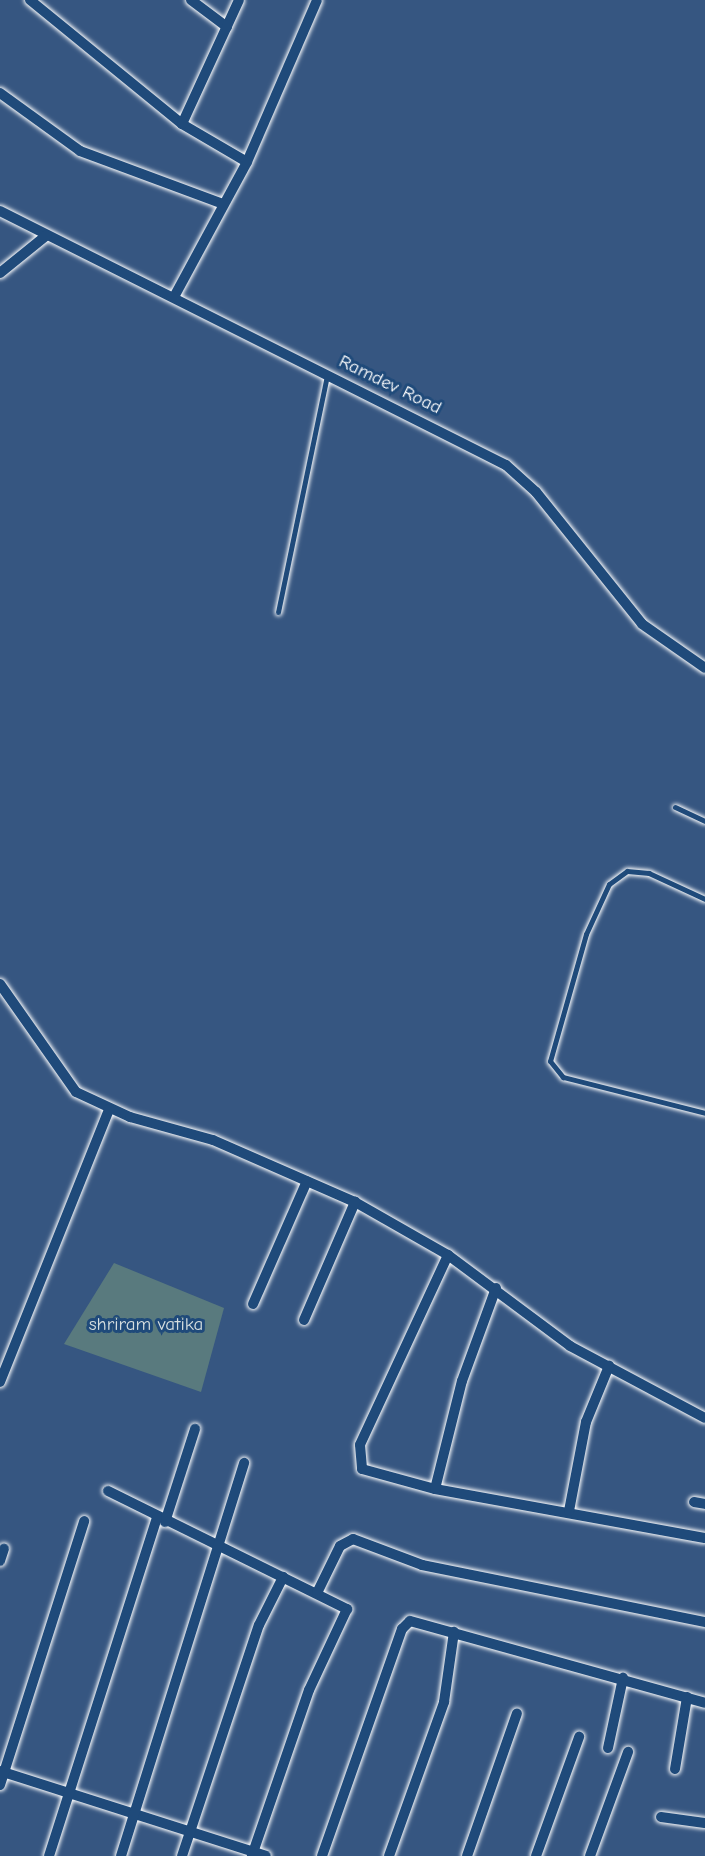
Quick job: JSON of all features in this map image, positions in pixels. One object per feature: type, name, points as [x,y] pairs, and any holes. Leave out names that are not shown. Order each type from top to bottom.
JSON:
[{"type":"street","points":[[30,0],[182,124],[247,162]]},
{"type":"street","points":[[191,0],[227,27]]},
{"type":"street","points":[[182,124],[239,0]]},
{"type":"street","points":[[174,297],[247,162],[317,0]]},
{"type":"street","points":[[0,93],[80,151],[223,204]]},
{"type":"street","name":"Ramdev Road","points":[[0,211],[506,465],[536,492],[642,624],[705,668]]},
{"type":"street","points":[[0,273],[47,234]]},
{"type":"street","points":[[0,985],[76,1092],[108,1109],[213,1140],[355,1202],[448,1255],[496,1288],[570,1346],[705,1418]]},
{"type":"street","points":[[0,1382],[108,1109]]},
{"type":"street","points":[[253,1304],[307,1181]]},
{"type":"street","points":[[304,1320],[355,1202]]},
{"type":"street","points":[[448,1255],[358,1456],[362,1469],[435,1489],[569,1511],[705,1538]]},
{"type":"street","points":[[435,1489],[462,1381],[496,1288]]},
{"type":"street","points":[[569,1511],[586,1422],[609,1366]]},
{"type":"street","points":[[49,1856],[66,1791],[195,1429]]},
{"type":"street","points":[[121,1856],[215,1543],[244,1463]]},
{"type":"street","points":[[108,1491],[161,1520],[344,1605],[348,1613],[309,1690],[252,1854]]},
{"type":"street","points":[[0,1785],[2,1771],[84,1521]]},
{"type":"street","points":[[317,1592],[340,1546],[354,1539],[451,1571],[705,1622]]},
{"type":"street","points":[[0,1561],[4,1549]]},
{"type":"street","points":[[181,1856],[188,1829],[264,1614],[283,1577]]},
{"type":"street","points":[[323,1856],[402,1629],[410,1621],[623,1678],[705,1703]]},
{"type":"street","points":[[389,1856],[444,1702],[454,1632]]},
{"type":"street","points":[[608,1748],[623,1678]]},
{"type":"street","points":[[675,1769],[687,1697]]},
{"type":"street","points":[[467,1856],[517,1713]]},
{"type":"street","points":[[536,1856],[579,1737]]},
{"type":"street","points":[[590,1856],[628,1752]]},
{"type":"street","points":[[2,1771],[188,1829],[252,1854],[266,1856]]},
{"type":"street","points":[[661,1817],[705,1823]]},
{"type":"lane","points":[[278,612],[327,373]]},
{"type":"lane","points":[[675,807],[705,821]]},
{"type":"lane","points":[[705,900],[637,871],[618,875],[610,884],[586,934],[550,1061],[563,1077],[705,1113]]},
{"type":"green space","name":"shriram vatika","points":[[114,1263],[224,1308],[201,1392],[64,1344]]}]
